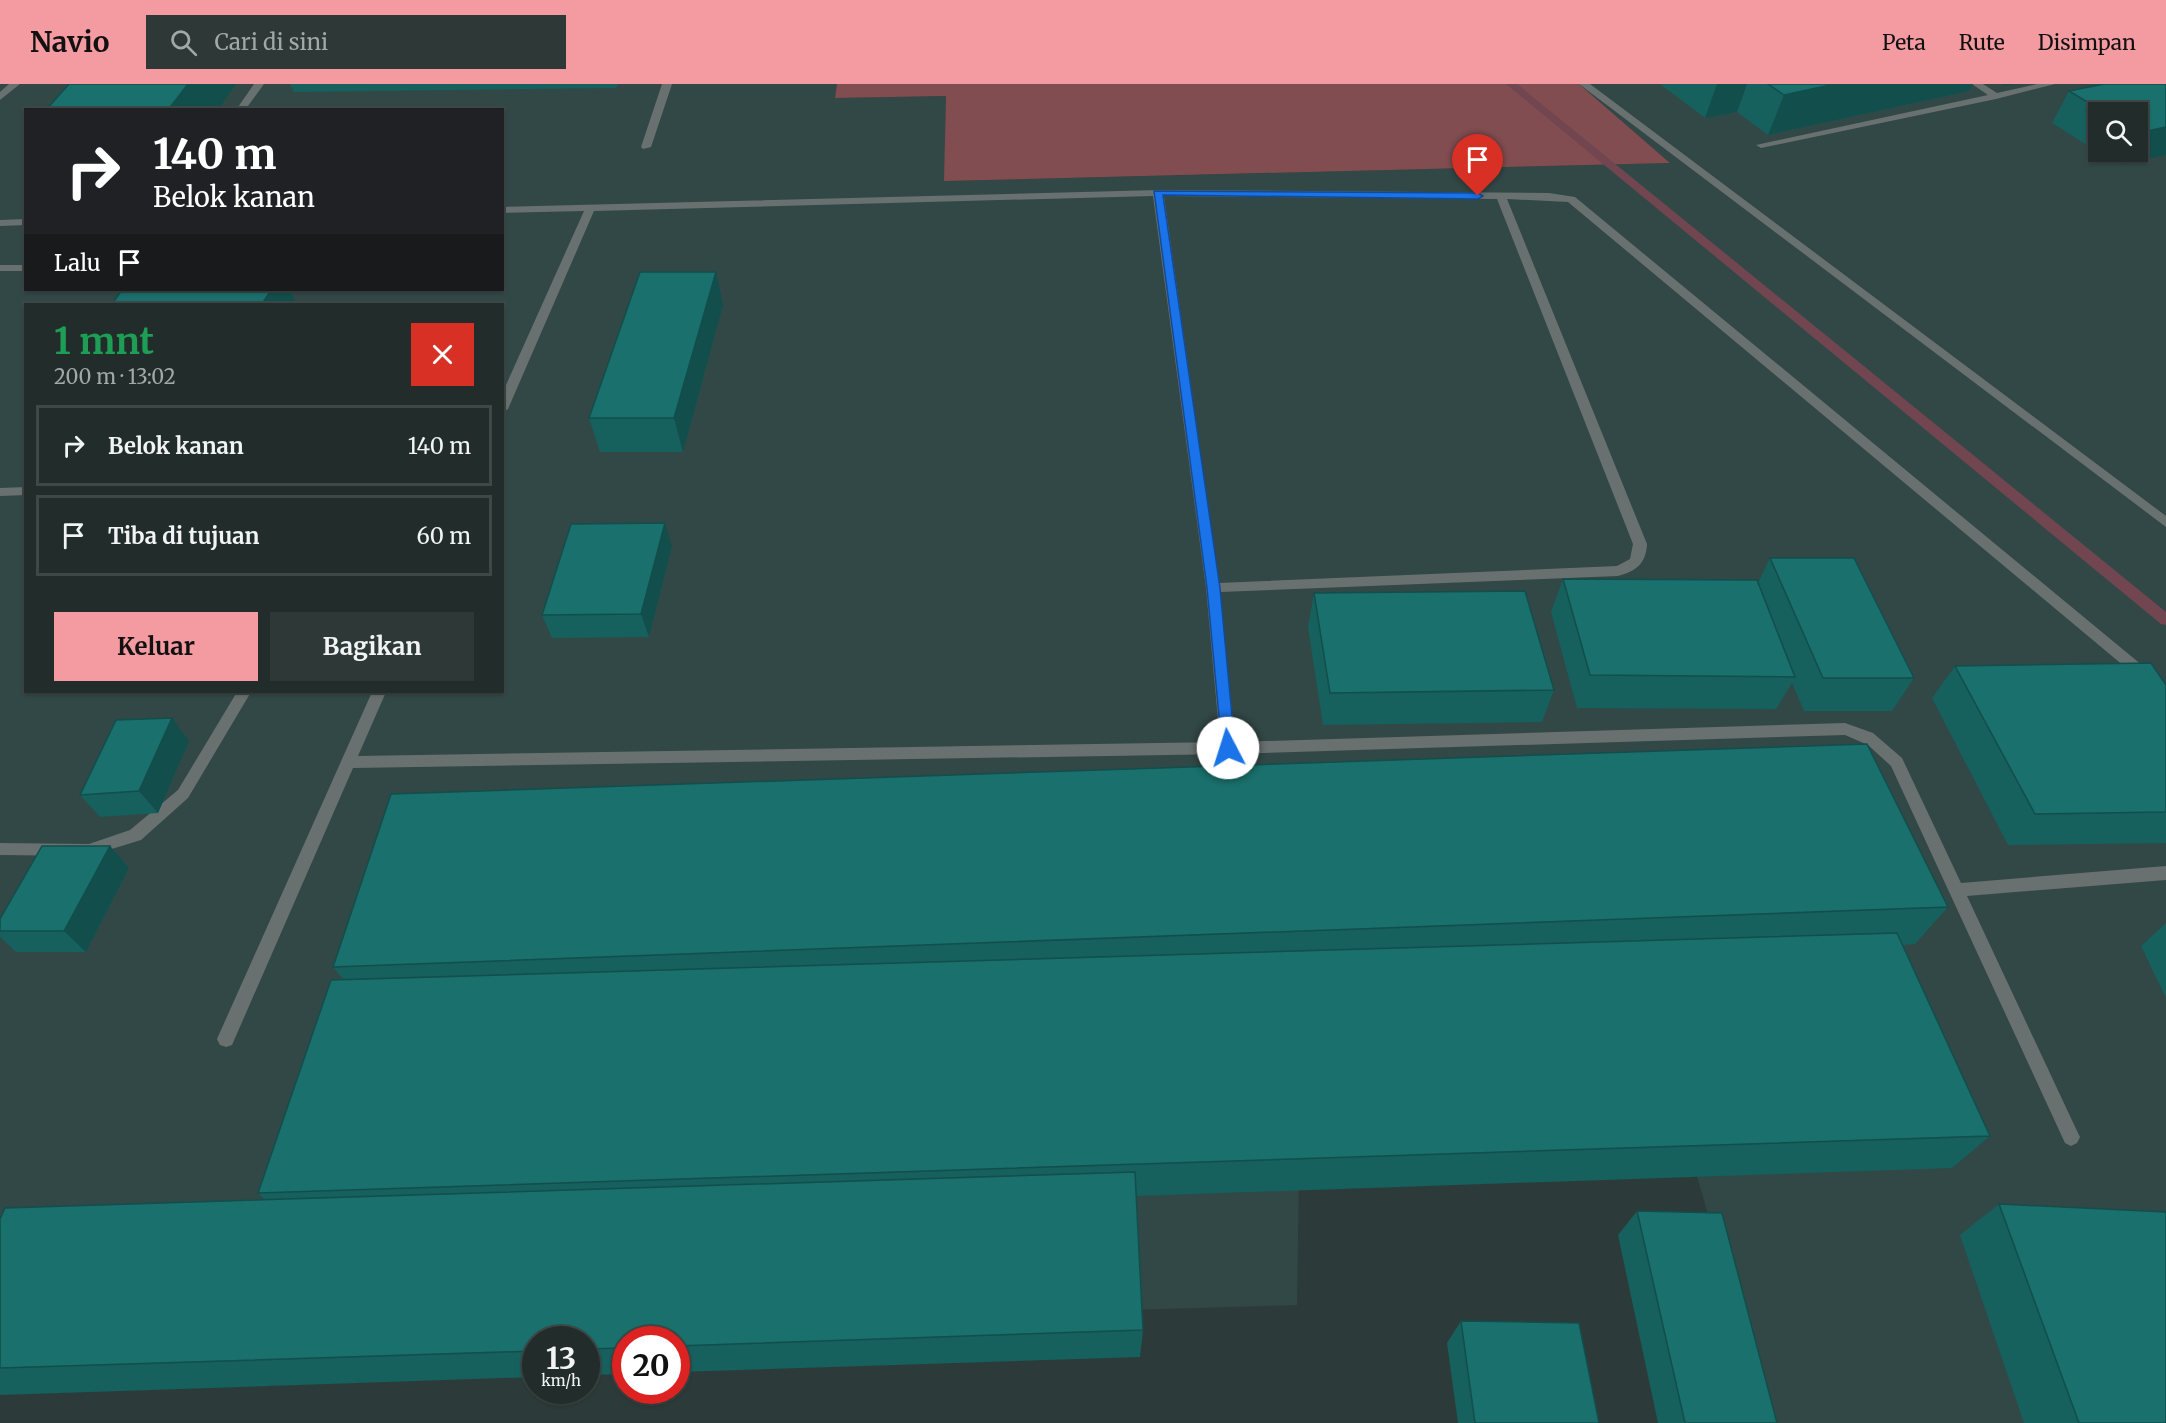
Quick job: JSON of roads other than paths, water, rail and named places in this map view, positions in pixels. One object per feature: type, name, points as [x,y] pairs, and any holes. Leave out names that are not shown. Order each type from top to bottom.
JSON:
[{"type":"lane","points":[[0,97],[15,84]]},
{"type":"lane","points":[[241,108],[259,84]]},
{"type":"lane","points":[[646,147],[667,84]]},
{"type":"lane","points":[[1584,84],[2166,523]]},
{"type":"lane","points":[[1977,84],[1996,96]]},
{"type":"lane","points":[[1761,145],[2050,84]]},
{"type":"lane","points":[[1158,193],[1214,588],[1228,748]]},
{"type":"lane","points":[[504,210],[1158,193],[1549,196],[1570,199],[2166,693]]},
{"type":"lane","points":[[1214,588],[1618,571],[1634,566],[1640,556],[1640,544],[1501,196]]},
{"type":"lane","points":[[504,404],[590,208]]},
{"type":"lane","points":[[0,223],[24,222]]},
{"type":"lane","points":[[0,268],[24,268]]},
{"type":"lane","points":[[0,492],[24,492]]},
{"type":"lane","points":[[0,849],[89,850],[135,835],[183,794],[243,693]]},
{"type":"lane","points":[[226,1039],[380,693]]},
{"type":"lane","points":[[349,762],[1228,748],[1833,729],[1860,732],[1878,743],[1897,762],[2071,1137]]},
{"type":"lane","points":[[1957,890],[2166,873]]},
{"type":"waterway","points":[[1511,84],[2166,620]]}]
